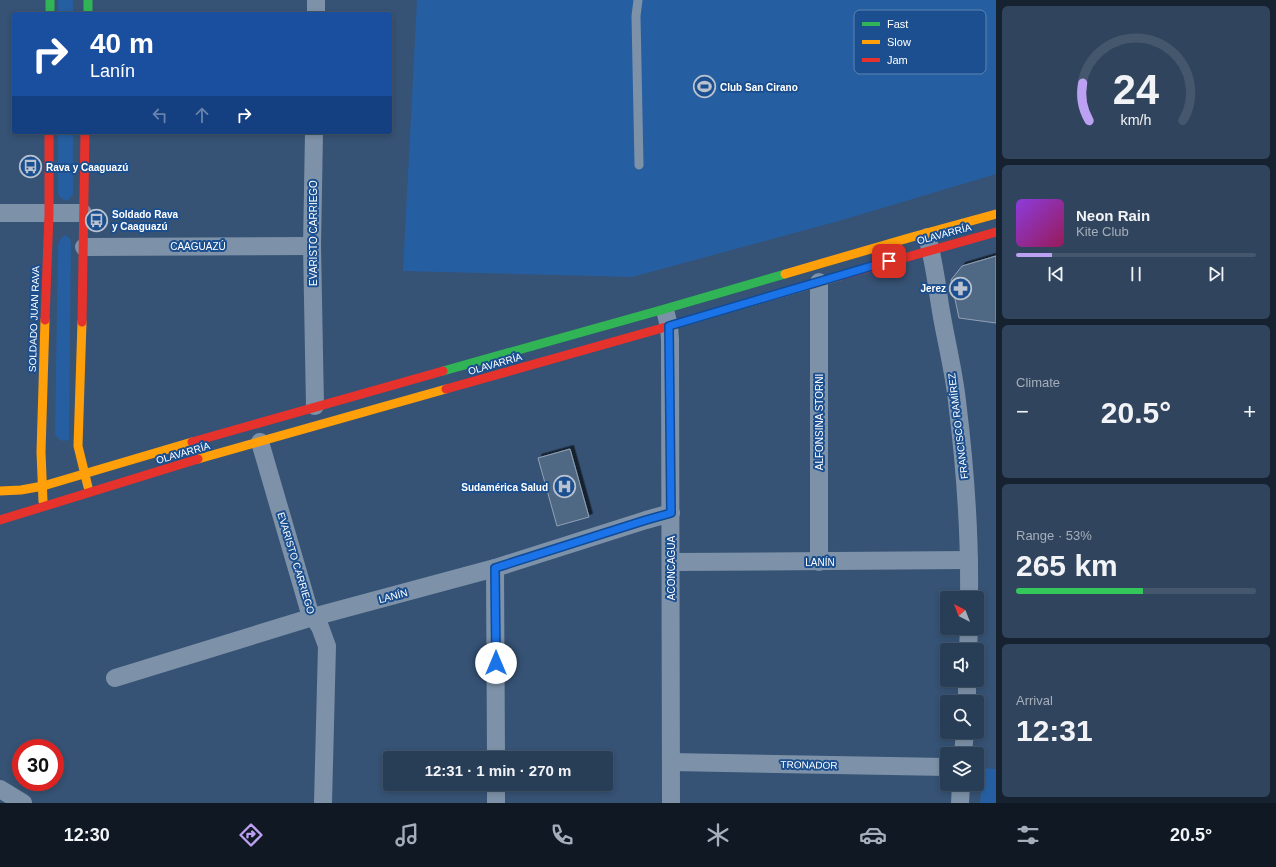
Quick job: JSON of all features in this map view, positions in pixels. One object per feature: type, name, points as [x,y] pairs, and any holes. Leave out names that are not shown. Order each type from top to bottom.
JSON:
[{"type":"street","points":[[50,0],[50,12]]},
{"type":"street","points":[[88,0],[88,12]]},
{"type":"street","points":[[304,0],[316,0],[316,12]]},
{"type":"street","name":"SOLDADO JUAN RAVA","points":[[44,506],[41,452],[49,214],[49,134]]},
{"type":"street","points":[[85,134],[83,213],[84,247],[78,446],[89,491]]},
{"type":"street","name":"EVARISTO CARRIEGO","points":[[314,134],[312,246],[315,406]]},
{"type":"street","points":[[0,213],[83,213]]},
{"type":"street","name":"OLAVARRÍA","points":[[0,491],[21,490],[43,486],[315,406],[664,309],[926,232],[996,214]]},
{"type":"street","name":"FRANCISCO RAMÍREZ","points":[[926,232],[931,249],[957,400],[966,500],[969,591]]},
{"type":"street","name":"OLAVARRÍA","points":[[0,520],[89,491],[669,326],[931,249],[996,232]]},
{"type":"street","name":"CAAGUAZÚ","points":[[84,247],[312,246]]},
{"type":"street","name":"ALFONSINA STORNI","points":[[819,282],[819,562]]},
{"type":"street","name":"ACONCAGUA","points":[[664,309],[669,326],[671,513],[670,803]]},
{"type":"street","name":"EVARISTO CARRIEGO","points":[[260,442],[309,610],[312,618],[320,627],[327,646],[323,803]]},
{"type":"street","name":"LANÍN","points":[[114,678],[312,618],[495,568],[671,513]]},
{"type":"street","name":"LANÍN","points":[[671,562],[969,560]]},
{"type":"street","points":[[495,568],[496,751]]},
{"type":"street","name":"TRONADOR","points":[[671,762],[940,767]]},
{"type":"street","points":[[0,790],[23,803]]},
{"type":"street","points":[[496,791],[496,803]]},
{"type":"street","points":[[960,803],[961,791]]},
{"type":"lane","points":[[638,0],[636,16],[639,165]]},
{"type":"shaded area","points":[[58,0],[73,0],[73,12],[58,12]]},
{"type":"shaded area","name":"Club San Cirano","points":[[417,0],[996,0],[996,174],[839,221],[632,277],[403,271]]},
{"type":"shaded area","points":[[58,134],[73,134],[73,194],[66,201],[58,194]]},
{"type":"shaded area","points":[[64,235],[70,238],[71,244],[69,440],[63,441],[55,434],[58,245]]},
{"type":"shaded area","points":[[984,768],[996,769],[996,803],[980,803],[981,791],[984,791]]},
{"type":"building","points":[[996,256],[996,323],[959,318],[951,280],[962,266]]},
{"type":"building","name":"Sudamérica Salud","points":[[570,449],[589,517],[557,526],[538,458]]},
{"type":"traffic: fast","points":[[50,0],[50,12]]},
{"type":"traffic: fast","points":[[88,0],[88,12]]},
{"type":"traffic: fast","points":[[443,371],[785,274]]},
{"type":"traffic: slow","points":[[785,274],[996,214]]},
{"type":"traffic: slow","points":[[673,325],[840,276]]},
{"type":"traffic: slow","points":[[43,501],[41,452],[45,320]]},
{"type":"traffic: slow","points":[[82,322],[78,446],[88,487]]},
{"type":"traffic: slow","points":[[198,459],[446,389]]},
{"type":"traffic: slow","points":[[0,491],[21,490],[43,486],[192,442]]},
{"type":"traffic: jam","points":[[45,320],[49,214],[49,134]]},
{"type":"traffic: jam","points":[[82,322],[85,134]]},
{"type":"traffic: jam","points":[[840,276],[996,232]]},
{"type":"traffic: jam","points":[[446,389],[673,325]]},
{"type":"traffic: jam","points":[[192,442],[443,371]]},
{"type":"traffic: jam","points":[[0,520],[198,459]]},
{"type":"place","name":"Club San Cirano","points":[[704,87]]},
{"type":"place","name":"Rava y Caaguazú","points":[[31,167]]},
{"type":"place","name":"Soldado Rava y Caaguazú","points":[[97,220]]},
{"type":"place","name":"Jerez","points":[[961,288]]},
{"type":"place","name":"Sudamérica Salud","points":[[564,487]]},
{"type":"route","points":[[496,663],[495,568],[671,513],[669,326],[889,261]]}]
